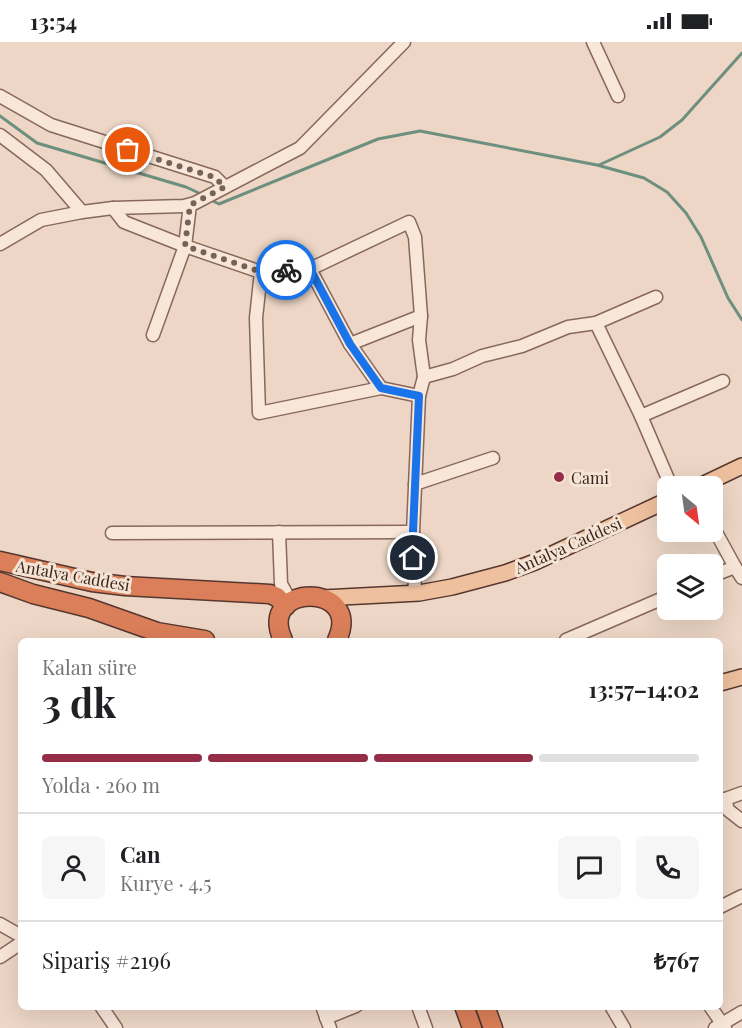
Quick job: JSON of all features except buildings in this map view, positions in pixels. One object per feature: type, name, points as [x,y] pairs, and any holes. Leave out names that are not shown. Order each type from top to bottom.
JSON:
[{"type":"highway","name":"Antalya Caddesi","points":[[0,561],[114,585],[270,594],[289,604]]},
{"type":"highway","name":"Antalya Caddesi","points":[[0,582],[33,594],[89,608],[159,632],[194,638]]},
{"type":"highway","points":[[282,638],[280,620],[289,604],[308,595],[323,598],[331,603],[339,616],[340,630],[338,638]]},
{"type":"highway","points":[[465,1010],[472,1028]]},
{"type":"highway","points":[[486,1010],[493,1028]]},
{"type":"main road","points":[[721,476],[742,466]]},
{"type":"main road","name":"Antalya Caddesi","points":[[323,598],[415,593],[452,587],[535,562],[657,505]]},
{"type":"main road","points":[[159,632],[181,638]]},
{"type":"main road","points":[[723,682],[742,677]]},
{"type":"street","points":[[0,244],[41,220],[113,208],[193,204],[300,148],[404,42]]},
{"type":"street","points":[[592,42],[618,96]]},
{"type":"street","points":[[0,96],[20,110],[51,125],[214,177],[223,188]]},
{"type":"street","points":[[0,135],[46,170],[82,212]]},
{"type":"street","points":[[153,335],[185,246],[193,204]]},
{"type":"street","points":[[113,208],[124,222],[261,272],[310,269],[409,222],[415,237],[421,316],[419,340],[424,377],[419,396],[415,484],[413,532],[415,593]]},
{"type":"street","points":[[310,269],[350,344],[381,388]]},
{"type":"street","points":[[261,272],[256,318],[259,413],[381,388],[419,396]]},
{"type":"street","points":[[424,377],[453,369],[482,356],[522,346],[567,327],[596,323],[656,297]]},
{"type":"street","points":[[350,344],[421,316]]},
{"type":"street","points":[[596,323],[641,416],[667,476]]},
{"type":"street","points":[[641,416],[723,381]]},
{"type":"street","points":[[415,484],[493,458]]},
{"type":"street","points":[[279,532],[281,584],[289,604]]},
{"type":"street","points":[[112,533],[413,532]]},
{"type":"street","points":[[721,542],[742,578]]},
{"type":"street","points":[[723,572],[735,567]]},
{"type":"street","points":[[571,638],[657,601]]},
{"type":"street","points":[[723,799],[742,792]]},
{"type":"street","points":[[723,799],[742,803]]},
{"type":"street","points":[[723,801],[728,810],[742,821]]},
{"type":"street","points":[[723,906],[742,896]]},
{"type":"street","points":[[0,924],[18,934]]},
{"type":"street","points":[[0,957],[18,945]]},
{"type":"street","points":[[104,1010],[116,1028]]},
{"type":"street","points":[[326,1018],[346,1010]]},
{"type":"street","points":[[419,1010],[426,1028]]},
{"type":"street","points":[[613,1010],[624,1028]]},
{"type":"street","points":[[712,1010],[721,1027],[742,1012]]},
{"type":"waterway","points":[[599,165],[660,137],[682,120],[742,53]]},
{"type":"waterway","points":[[0,116],[37,143],[186,187],[201,194]]},
{"type":"waterway","points":[[209,199],[219,204],[378,139],[420,131],[597,165],[644,178],[667,192],[686,213],[701,237],[728,298],[742,320]]},
{"type":"way so far","points":[[128,150],[214,177],[225,187],[190,205],[185,246],[261,272],[286,270]]},
{"type":"place","name":"Cami","points":[[559,477]]},
{"type":"route","points":[[286,270],[310,269],[350,344],[381,388],[419,396],[413,558]]}]
